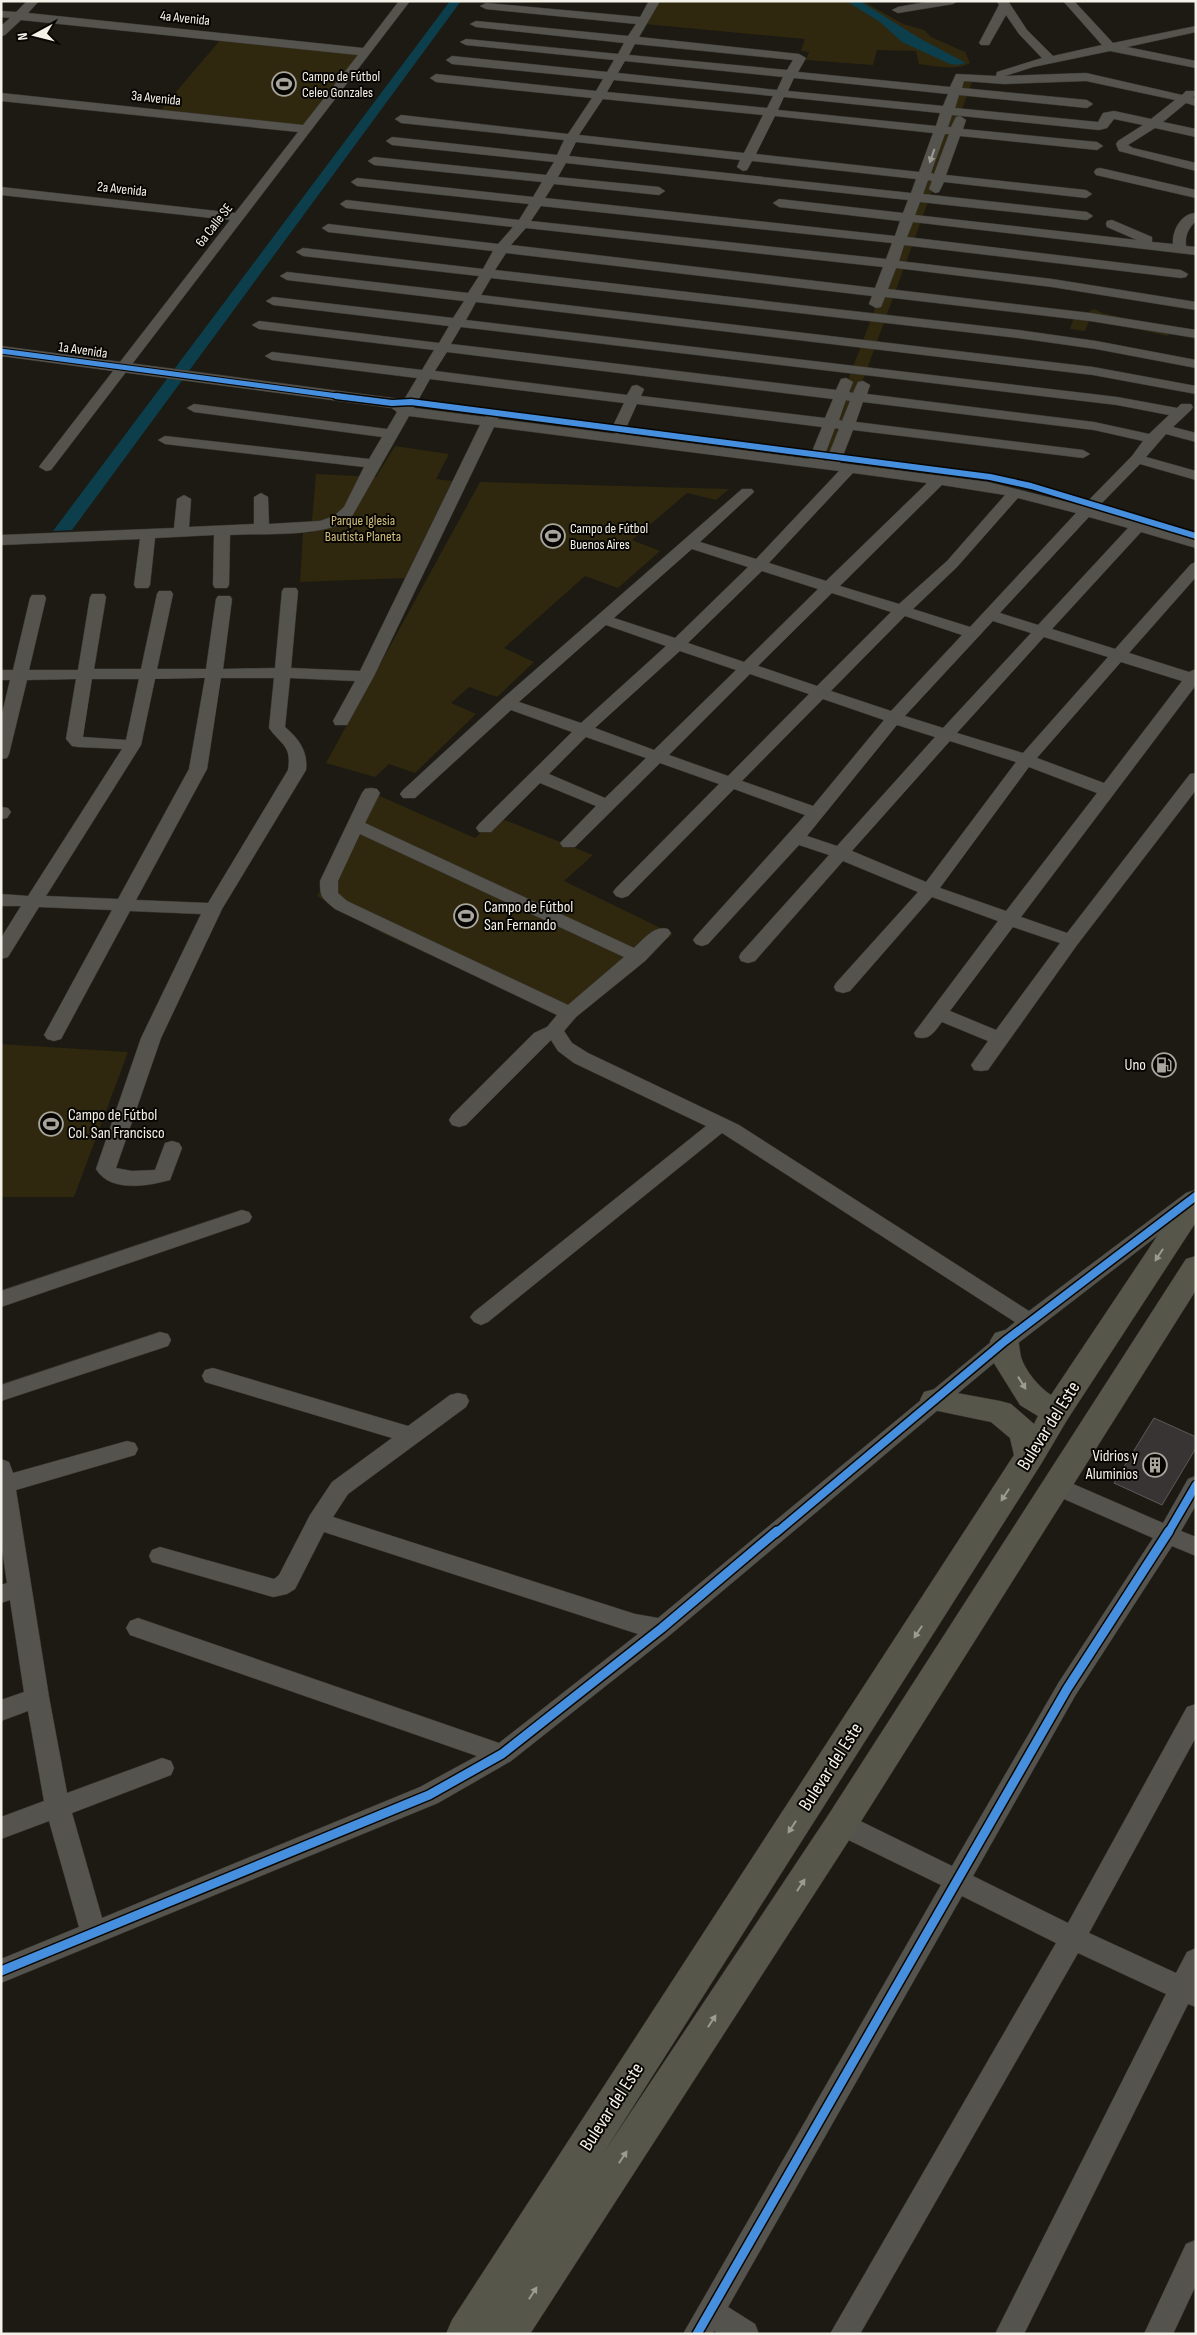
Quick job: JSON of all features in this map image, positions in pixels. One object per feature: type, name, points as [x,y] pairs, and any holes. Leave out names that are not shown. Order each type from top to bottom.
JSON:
[{"type":"highway","name":"Bulevar del Este","points":[[466,2334],[1030,1456],[1056,1412],[1196,1200]]},
{"type":"highway","points":[[507,2334],[841,1824],[1098,1417],[1196,1266]]},
{"type":"highway","points":[[1005,1341],[1008,1360],[1030,1397],[1056,1412]]},
{"type":"highway","points":[[935,1400],[1000,1412],[1056,1412],[1098,1417]]},
{"type":"highway","points":[[1000,1412],[1023,1432],[1030,1456]]},
{"type":"street","points":[[1,34],[34,1]]},
{"type":"street","name":"6a Calle SE","points":[[46,467],[405,1]]},
{"type":"street","points":[[650,1],[655,1]]},
{"type":"street","points":[[1,540],[321,526],[345,517],[392,434],[403,406],[428,374],[502,248],[522,225],[537,201],[562,159],[570,138],[586,117],[620,58],[634,40],[655,1]]},
{"type":"street","points":[[898,10],[953,1]]},
{"type":"street","points":[[1068,1],[1110,47],[1196,66]]},
{"type":"street","points":[[985,43],[1003,4],[1023,32],[1051,60]]},
{"type":"street","points":[[486,6],[644,20]]},
{"type":"street","name":"4a Avenida","points":[[1,14],[366,52]]},
{"type":"street","points":[[476,24],[799,57],[738,178]]},
{"type":"street","points":[[816,459],[926,175],[940,130],[948,110],[962,86],[1051,60],[1193,31]]},
{"type":"street","points":[[466,42],[790,75],[962,86],[1087,104]]},
{"type":"street","points":[[452,60],[1100,126],[1103,125],[1106,116],[1110,115],[1196,133]]},
{"type":"street","points":[[436,78],[1097,146]]},
{"type":"street","points":[[982,79],[1086,78],[1110,81],[1196,102]]},
{"type":"street","points":[[834,461],[963,112],[962,86]]},
{"type":"street","points":[[1196,90],[1154,123],[1122,144],[1123,148],[1196,167]]},
{"type":"street","name":"3a Avenida","points":[[1,97],[307,129]]},
{"type":"street","points":[[401,119],[1086,194]]},
{"type":"street","points":[[392,141],[917,196],[1087,216]]},
{"type":"street","points":[[374,161],[659,191]]},
{"type":"street","points":[[1100,172],[1196,194]]},
{"type":"street","points":[[357,182],[900,240],[1186,278],[1196,253],[1180,249],[779,203]]},
{"type":"street","name":"2a Avenida","points":[[1,190],[239,217]]},
{"type":"street","points":[[346,204],[522,225],[891,264],[1112,291],[1196,306]]},
{"type":"street","points":[[1180,249],[1178,236],[1183,226],[1195,214]]},
{"type":"street","points":[[618,430],[657,346],[684,297],[717,221]]},
{"type":"street","points":[[1112,224],[1163,247]]},
{"type":"street","points":[[328,228],[1090,317],[1196,334]]},
{"type":"street","points":[[303,252],[684,297],[1196,390]]},
{"type":"street","points":[[287,276],[671,321],[866,330],[1096,344],[1196,364]]},
{"type":"street","points":[[273,300],[1117,401],[1180,413]]},
{"type":"street","points":[[259,325],[1094,426],[1152,439]]},
{"type":"street","name":"1a Avenida","points":[[1,351],[403,406]]},
{"type":"street","points":[[272,356],[1083,454]]},
{"type":"street","points":[[702,940],[796,838],[894,718],[1137,459],[1152,439],[1196,396]]},
{"type":"street","points":[[403,406],[816,459],[990,477],[1031,486],[1138,526],[1196,544]]},
{"type":"street","points":[[194,408],[392,434]]},
{"type":"street","points":[[492,418],[618,430],[816,459]]},
{"type":"street","points":[[341,721],[366,676],[492,418]]},
{"type":"street","points":[[1164,429],[1196,438]]},
{"type":"street","points":[[166,440],[375,464]]},
{"type":"street","points":[[1137,459],[1196,476]]},
{"type":"street","points":[[834,461],[850,468],[939,479],[1015,492],[1089,508],[1196,536]]},
{"type":"street","points":[[485,828],[584,729],[678,644],[759,565],[850,468]]},
{"type":"street","points":[[569,843],[606,804],[939,479]]},
{"type":"street","points":[[409,794],[508,703],[747,492]]},
{"type":"street","points":[[622,892],[903,610],[952,564],[1015,492]]},
{"type":"street","points":[[262,497],[262,528]]},
{"type":"street","points":[[182,532],[184,499]]},
{"type":"street","points":[[748,957],[946,735],[1138,526]]},
{"type":"street","points":[[54,1035],[198,769],[214,673],[222,592],[222,530]]},
{"type":"street","points":[[142,585],[148,533]]},
{"type":"street","points":[[689,543],[974,633]]},
{"type":"street","points":[[843,987],[929,890],[1026,760],[1196,567]]},
{"type":"street","points":[[172,1148],[163,1175],[143,1180],[114,1176],[106,1169],[152,1038],[213,909],[297,770],[300,757],[292,742],[277,728],[290,591]]},
{"type":"street","points":[[1,953],[133,745],[165,594]]},
{"type":"street","points":[[98,596],[79,721],[94,736],[96,743],[133,745]]},
{"type":"street","points":[[1,754],[38,598]]},
{"type":"street","points":[[923,1033],[1195,678],[990,615]]},
{"type":"street","points":[[603,619],[894,718],[1026,760],[1108,791]]},
{"type":"street","points":[[1,675],[281,673],[366,676]]},
{"type":"street","points":[[508,703],[816,813]]},
{"type":"street","points":[[539,776],[606,804]]},
{"type":"street","points":[[981,1065],[1071,941],[1196,778]]},
{"type":"street","points":[[371,793],[329,881],[329,895],[341,905],[569,1013]]},
{"type":"street","points":[[355,825],[638,957]]},
{"type":"street","points":[[796,838],[840,853],[929,890],[1071,941]]},
{"type":"street","points":[[1,900],[213,909]]},
{"type":"street","points":[[458,1120],[519,1061],[541,1036],[554,1031],[569,1013],[638,957],[662,933]]},
{"type":"street","points":[[938,1013],[1000,1039]]},
{"type":"street","points":[[554,1031],[565,1047],[581,1058],[721,1124],[832,1193],[1030,1322]]},
{"type":"street","points":[[481,1317],[721,1124]]},
{"type":"street","points":[[1,1971],[429,1795],[502,1754],[662,1628],[1005,1341],[1196,1196]]},
{"type":"street","points":[[1,1299],[242,1217]]},
{"type":"street","points":[[1,1393],[160,1340]]},
{"type":"street","points":[[213,1376],[410,1435]]},
{"type":"street","points":[[160,1556],[273,1588],[279,1587],[287,1582],[318,1521],[340,1488],[458,1401]]},
{"type":"street","points":[[93,1932],[57,1806],[37,1697],[11,1591],[2,1479],[127,1449]]},
{"type":"street","points":[[745,2334],[703,2323],[1067,1689],[1167,1535],[1196,1485]]},
{"type":"street","points":[[1056,1486],[1196,1547]]},
{"type":"street","points":[[318,1521],[635,1624],[662,1628]]},
{"type":"street","points":[[138,1628],[502,1754]]},
{"type":"street","points":[[1,1711],[37,1697]]},
{"type":"street","points":[[844,2334],[1073,1938],[1196,1714]]},
{"type":"street","points":[[1,1828],[162,1768]]},
{"type":"street","points":[[841,1824],[1073,1938],[1189,1991]]},
{"type":"street","points":[[1010,2334],[1189,1991],[1196,1960]]},
{"type":"street","points":[[1158,2334],[1196,2254]]},
{"type":"green space","points":[[659,1],[863,1],[903,24],[924,30],[931,37],[965,52],[970,63],[959,67],[932,66],[919,64],[916,51],[877,50],[873,65],[806,60],[809,52],[801,51],[805,39],[645,24]]},
{"type":"green space","points":[[221,39],[365,53],[308,128],[160,111]]},
{"type":"green space","points":[[962,79],[973,79],[845,429],[834,455],[820,454]]},
{"type":"green space","points":[[1094,309],[1102,313],[1172,328],[1168,336],[1090,319],[1085,331],[1070,329],[1076,311],[1088,312]]},
{"type":"green space","name":"Parque Iglesia Bautista Planeta","points":[[395,446],[449,454],[436,479],[452,481],[405,578],[300,582],[303,533],[311,533],[316,474],[376,477]]},
{"type":"green space","points":[[480,482],[729,489],[716,500],[687,493],[632,540],[660,551],[618,588],[585,576],[504,648],[534,662],[497,697],[469,687],[451,703],[476,714],[415,773],[389,764],[375,777],[326,763]]},
{"type":"green space","points":[[375,794],[475,838],[497,817],[593,855],[564,881],[673,934],[569,1019],[382,933],[317,896]]},
{"type":"green space","name":"Campo de Fútbol Col. San Francisco","points":[[1,1044],[128,1052],[74,1197],[1,1197]]},
{"type":"water","points":[[450,1],[461,1],[72,530],[53,531]]},
{"type":"water","points":[[846,1],[860,1],[919,38],[966,63],[950,64],[902,42],[880,22]]},
{"type":"building","name":"Vidrios y Aluminios","points":[[1154,1418],[1196,1437],[1196,1448],[1162,1505],[1114,1483]]},
{"type":"cycle path","points":[[1,351],[392,403],[411,402],[990,477],[1031,486],[1196,536]]},
{"type":"cycle path","points":[[1,1971],[429,1795],[502,1754],[662,1628],[1005,1341],[1196,1196]]},
{"type":"cycle path","points":[[697,2334],[1067,1689],[1167,1535],[1196,1485]]},
{"type":"place","name":"Campo de Fútbol Celeo Gonzales","points":[[284,84]]},
{"type":"place","name":"Campo de Fútbol Buenos Aires","points":[[553,536]]},
{"type":"place","name":"Campo de Fútbol San Fernando","points":[[466,916]]},
{"type":"place","name":"Uno","points":[[1164,1065]]},
{"type":"place","name":"Campo de Fútbol Col. San Francisco","points":[[51,1124]]},
{"type":"place","name":"Vidrios y Aluminios","points":[[1155,1465]]}]
